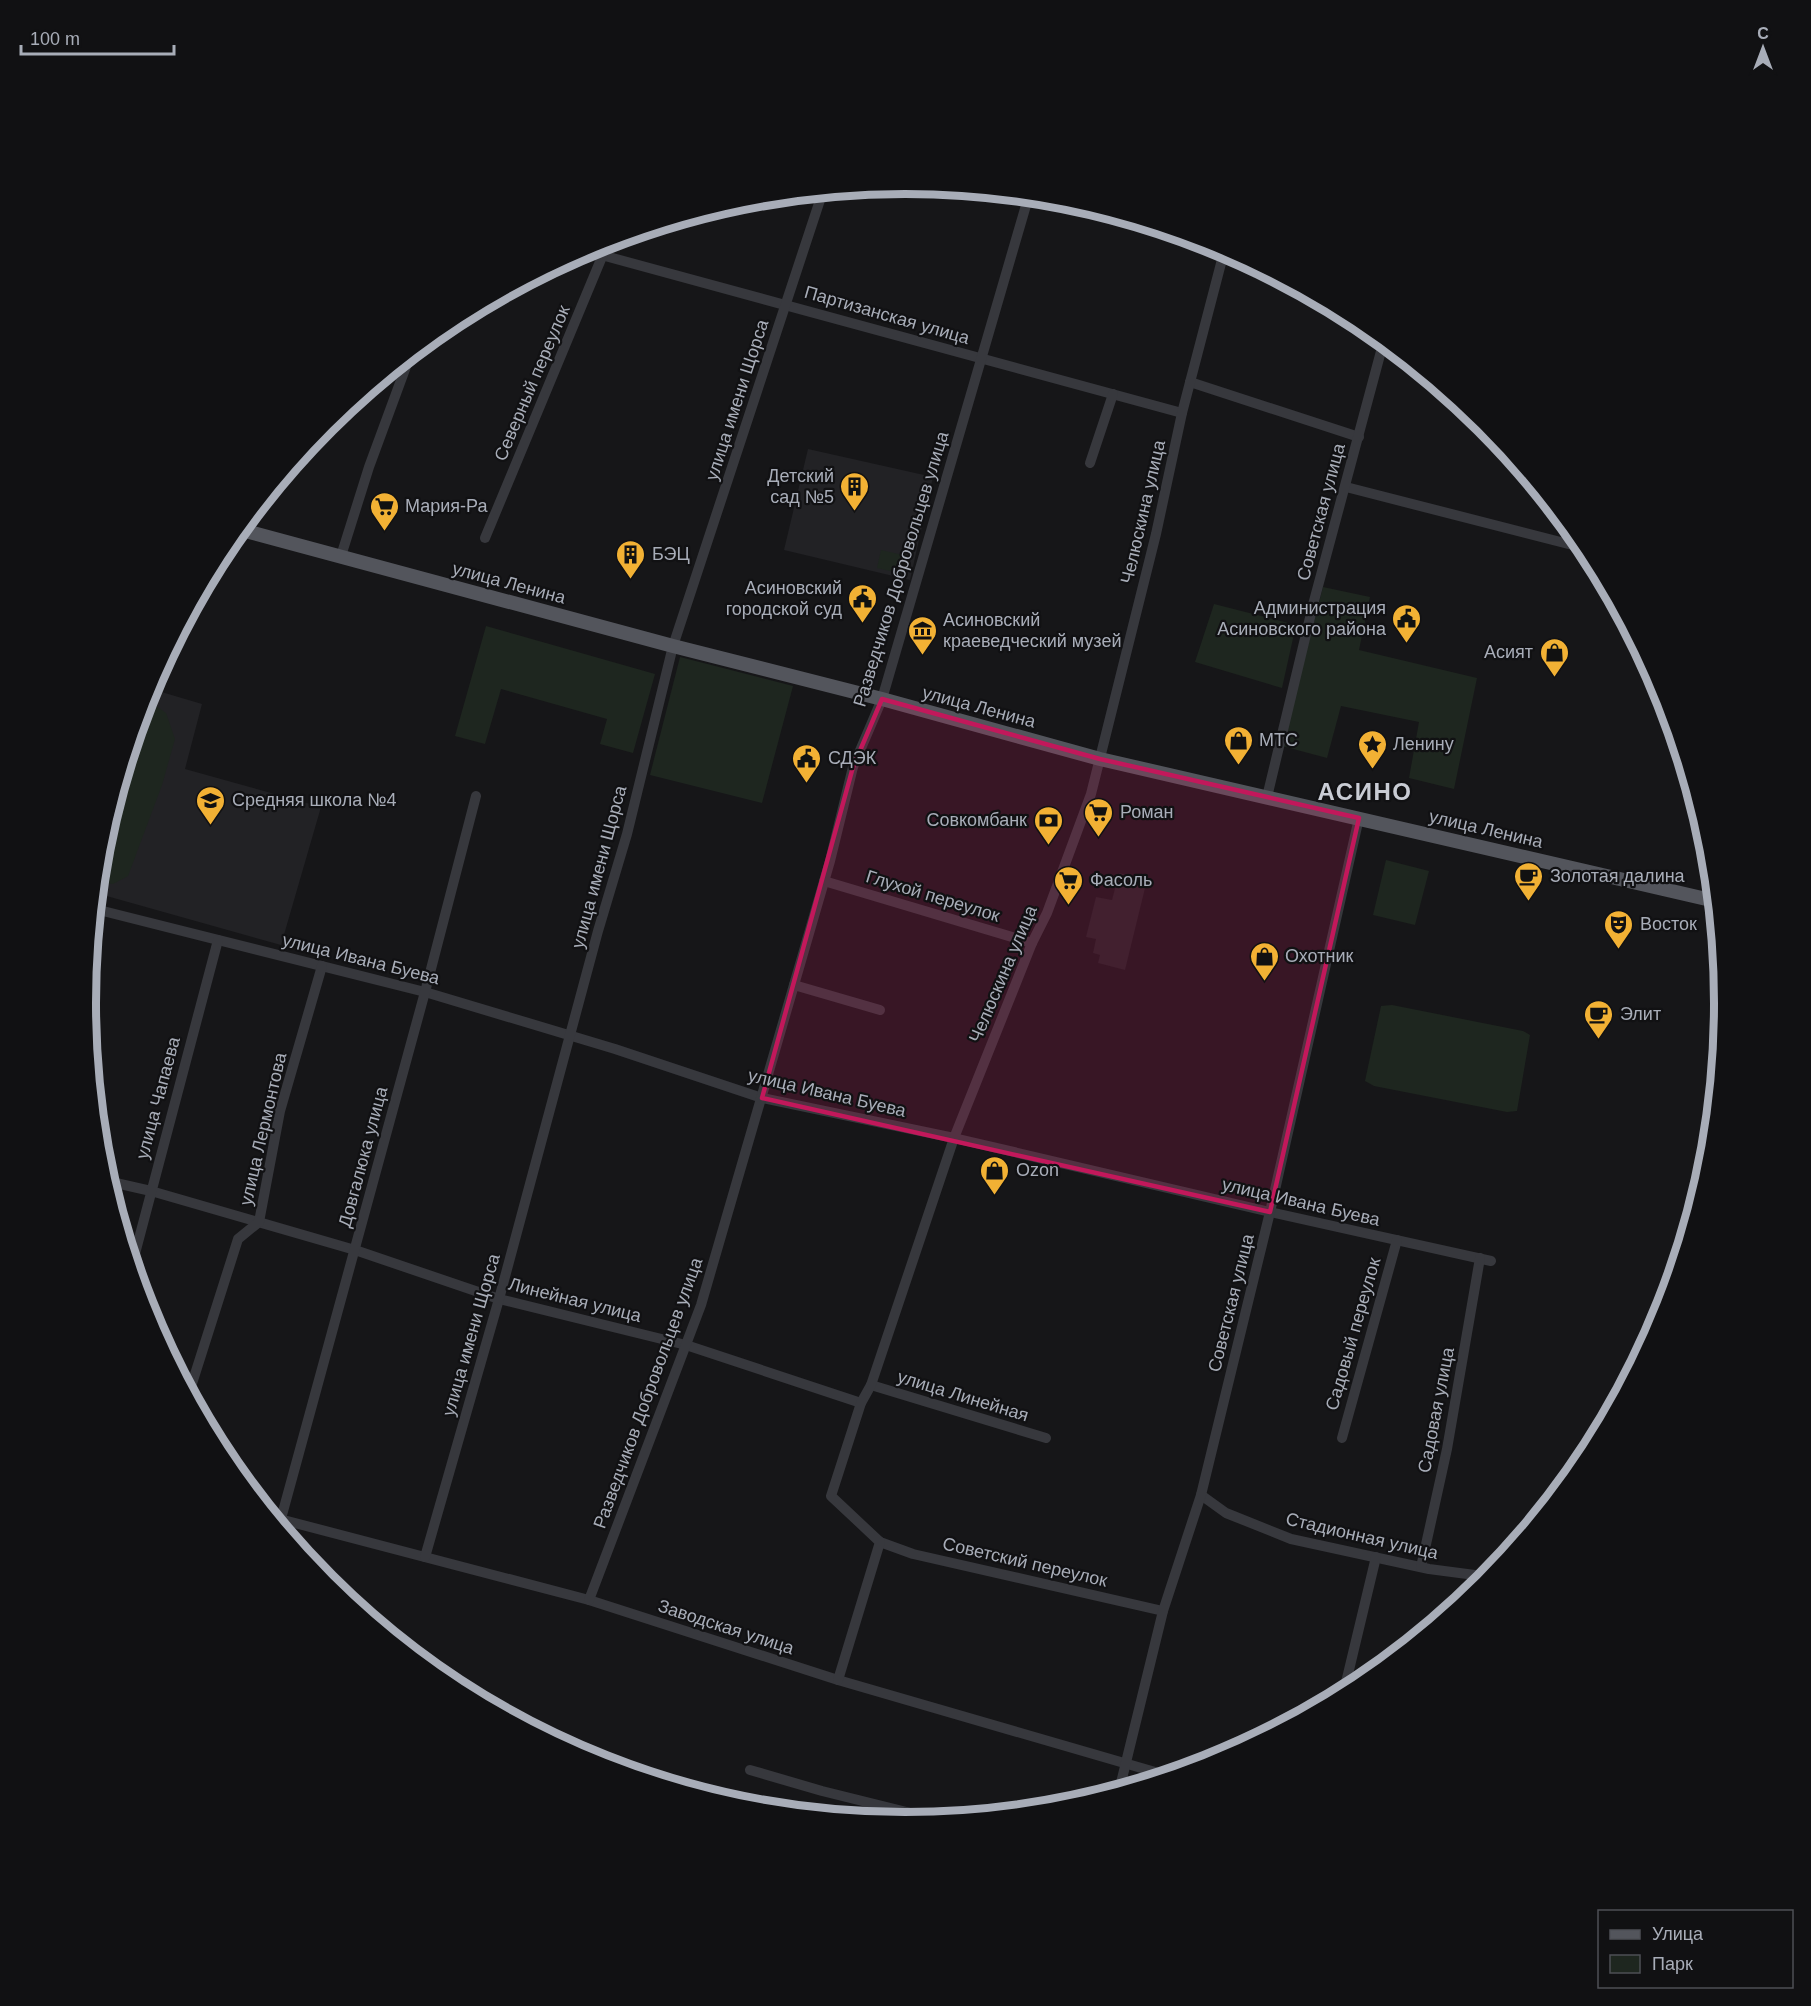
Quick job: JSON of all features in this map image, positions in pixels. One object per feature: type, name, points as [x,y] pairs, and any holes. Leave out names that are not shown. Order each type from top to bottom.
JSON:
[{"type":"main road","name":"улица Ленина","points":[[247,532],[673,646],[882,699],[1100,759],[1708,899]]},
{"type":"street","name":"улица имени Щорса","points":[[425,1557],[499,1299],[627,834],[673,646],[821,198]]},
{"type":"street","name":"Разведчиков Добровольцев улица","points":[[589,1600],[701,1305],[824,881],[853,767],[882,699],[1026,203]]},
{"type":"street","name":"Северный переулок","points":[[485,538],[604,252]]},
{"type":"street","name":"Партизанская улица","points":[[599,254],[1182,413]]},
{"type":"street","name":"Челюскина улица","points":[[880,1542],[831,1496],[861,1403],[871,1385],[954,1138],[1032,943],[1047,914],[1087,805],[1156,534],[1182,413],[1221,258]]},
{"type":"street","name":"Советская улица","points":[[1267,797],[1314,601],[1382,349]]},
{"type":"street","points":[[341,556],[369,467],[406,367]]},
{"type":"street","points":[[1190,382],[1359,437]]},
{"type":"street","points":[[1090,463],[1113,394]]},
{"type":"street","points":[[1346,488],[1573,545]]},
{"type":"street","name":"Довгалюка улица","points":[[279,1515],[355,1250],[476,796]]},
{"type":"street","name":"Советская улица","points":[[1121,1783],[1163,1611],[1201,1495],[1270,1212],[1359,818]]},
{"type":"street","name":"Глухой переулок","points":[[824,881],[1032,943]]},
{"type":"street","name":"улица Ивана Буева","points":[[102,911],[425,992],[570,1037],[615,1048],[762,1098],[954,1138],[1270,1212],[1486,1259]]},
{"type":"street","name":"улица Чапаева","points":[[136,1251],[218,940]]},
{"type":"street","name":"улица Лермонтова","points":[[192,1385],[238,1239],[259,1222],[280,1111],[322,966]]},
{"type":"street","points":[[794,985],[880,1010]]},
{"type":"street","name":"Линейная улица","points":[[117,1183],[355,1250],[499,1299],[686,1345],[861,1403]]},
{"type":"street","name":"Садовый переулок","points":[[1342,1438],[1397,1240]]},
{"type":"street","name":"Садовая улица","points":[[1420,1567],[1486,1259]]},
{"type":"street","name":"улица Линейная","points":[[871,1385],[1046,1438]]},
{"type":"street","name":"Стадионная улица","points":[[1201,1495],[1226,1514],[1291,1539],[1420,1567],[1478,1575]]},
{"type":"street","name":"Заводская улица","points":[[285,1523],[589,1600],[838,1680],[1157,1773]]},
{"type":"street","points":[[838,1680],[880,1542]]},
{"type":"street","name":"Советский переулок","points":[[880,1542],[914,1554],[1163,1611]]},
{"type":"street","points":[[1346,1681],[1376,1557]]},
{"type":"street","points":[[750,1770],[907,1812]]},
{"type":"highlighted area","points":[[882,699],[1100,759],[1359,818],[1270,1212],[762,1098],[853,767]]},
{"type":"shaded area","points":[[808,449],[933,477],[910,580],[784,550]]},
{"type":"shaded area","name":"Средняя школа №4","points":[[159,691],[202,704],[185,769],[321,807],[281,945],[103,895],[124,793],[139,743]]},
{"type":"shaded area","points":[[1119,873],[1147,880],[1125,970],[1098,963],[1100,955],[1093,953],[1096,939],[1086,937],[1096,897],[1112,900]]},
{"type":"green space","points":[[881,550],[907,556],[903,574],[877,568]]},
{"type":"green space","points":[[1323,587],[1370,597],[1359,650],[1477,678],[1454,789],[1409,778],[1419,722],[1341,706],[1327,758],[1282,746]]},
{"type":"green space","points":[[1214,604],[1296,625],[1282,688],[1195,662]]},
{"type":"green space","points":[[486,626],[655,674],[633,753],[600,744],[607,719],[501,689],[485,744],[455,736]]},
{"type":"green space","points":[[680,657],[793,686],[762,803],[650,775]]},
{"type":"green space","points":[[154,704],[166,713],[175,739],[162,785],[128,876],[113,884],[105,883],[112,845],[124,793]]},
{"type":"green space","points":[[1386,860],[1429,871],[1415,925],[1373,915]]},
{"type":"green space","points":[[1392,1005],[1523,1031],[1530,1035],[1517,1111],[1507,1112],[1374,1086],[1365,1081],[1381,1006]]},
{"type":"place","name":"Детский сад №5","points":[[855,512]]},
{"type":"place","name":"Мария-Ра","points":[[384,532]]},
{"type":"place","name":"БЭЦ","points":[[631,580]]},
{"type":"place","name":"Асиновский городской суд","points":[[863,624]]},
{"type":"place","name":"Администрация Асиновского района","points":[[1407,644]]},
{"type":"place","name":"Асиновский краеведческий музей","points":[[922,656]]},
{"type":"place","name":"Асият","points":[[1554,678]]},
{"type":"place","name":"МТС","points":[[1238,766]]},
{"type":"place","name":"Ленину","points":[[1372,770]]},
{"type":"place","name":"СДЭК","points":[[807,784]]},
{"type":"place","name":"Средняя школа №4","points":[[211,826]]},
{"type":"place","name":"Роман","points":[[1099,838]]},
{"type":"place","name":"Совкомбанк","points":[[1048,846]]},
{"type":"place","name":"Золотая далина","points":[[1529,902]]},
{"type":"place","name":"Фасоль","points":[[1069,906]]},
{"type":"place","name":"Восток","points":[[1619,950]]},
{"type":"place","name":"Охотник","points":[[1264,982]]},
{"type":"place","name":"Элит","points":[[1599,1040]]},
{"type":"place","name":"Ozon","points":[[995,1196]]},
{"type":"district","name":"АСИНО","points":[[1365,792]]}]
